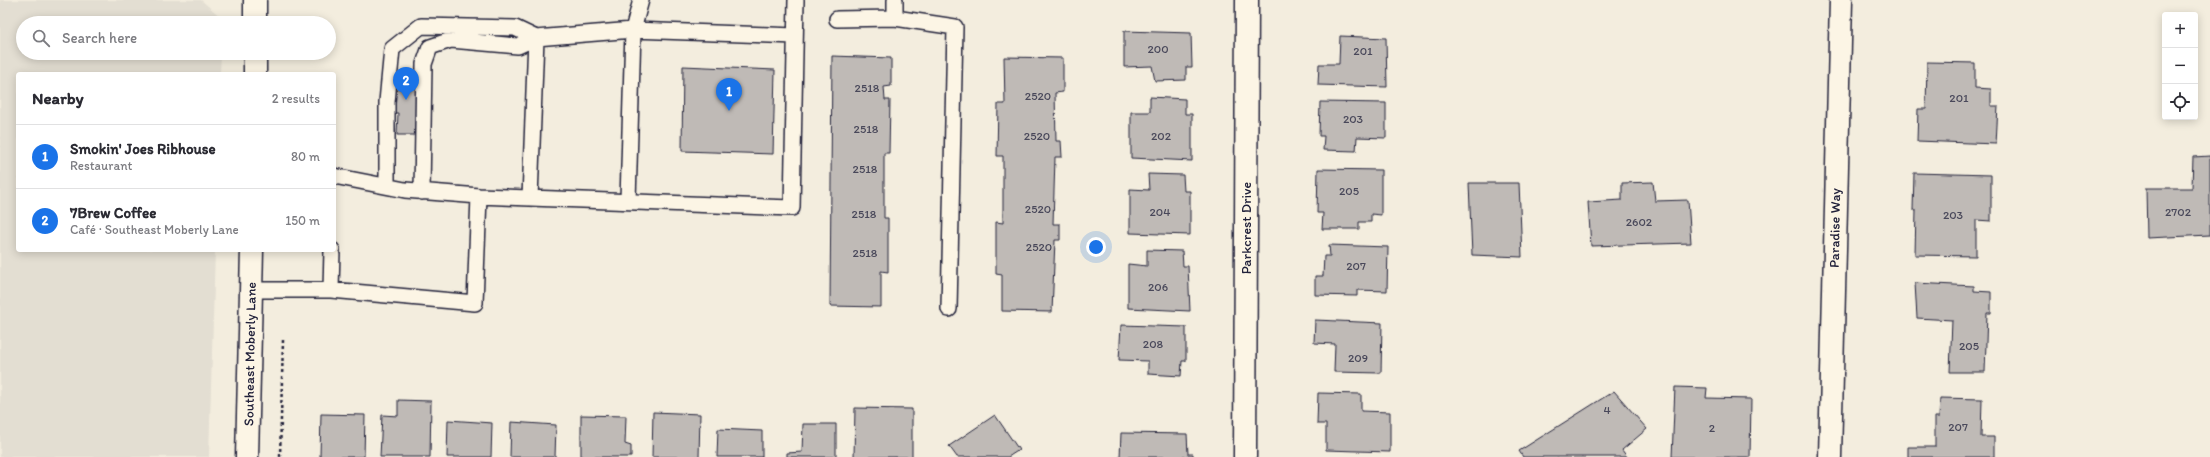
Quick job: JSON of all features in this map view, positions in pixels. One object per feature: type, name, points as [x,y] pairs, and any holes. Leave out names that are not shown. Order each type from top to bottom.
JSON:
[{"type":"street","points":[[255,0],[255,16]]},
{"type":"street","name":"Parkcrest Drive","points":[[1245,457],[1247,0]]},
{"type":"street","name":"Paradise Way","points":[[1830,457],[1841,0]]},
{"type":"street","points":[[255,60],[255,72]]},
{"type":"street","name":"Southeast Moberly Lane","points":[[247,457],[252,252]]},
{"type":"lane","points":[[628,200],[633,30],[641,0]]},
{"type":"lane","points":[[336,176],[422,192],[479,196],[628,200],[792,208],[794,36],[796,0]]},
{"type":"lane","points":[[895,0],[895,18]]},
{"type":"lane","points":[[837,19],[895,18],[955,27],[949,309]]},
{"type":"lane","points":[[387,186],[387,102],[392,49],[421,26],[515,28],[536,38]]},
{"type":"lane","points":[[422,192],[424,64],[430,47],[451,40],[518,46],[536,38],[633,30],[794,36]]},
{"type":"lane","points":[[530,198],[536,38]]},
{"type":"lane","points":[[251,290],[331,290],[475,304],[479,196]]},
{"type":"lane","points":[[331,290],[332,252]]},
{"type":"path","points":[[280,457],[283,340]]},
{"type":"shaded area","points":[[0,0],[201,0],[220,16],[16,16],[16,60],[221,60],[220,72],[16,72],[16,252],[215,252],[209,457],[0,457]]},
{"type":"building","points":[[1124,31],[1191,33],[1192,67],[1186,67],[1186,80],[1155,81],[1152,66],[1124,67]]},
{"type":"building","points":[[1340,36],[1386,38],[1387,87],[1318,85],[1319,64],[1339,64]]},
{"type":"building","points":[[832,56],[891,58],[891,86],[884,87],[885,100],[890,100],[889,153],[884,153],[884,218],[888,218],[888,272],[881,271],[881,307],[830,306]]},
{"type":"building","points":[[1004,57],[1063,58],[1063,92],[1055,93],[1056,141],[1061,141],[1062,157],[1055,157],[1053,224],[1060,224],[1060,240],[1055,240],[1052,312],[1002,311],[1002,275],[996,274],[996,222],[1003,223],[1003,156],[997,156],[998,104],[1005,104]]},
{"type":"building","points":[[1927,62],[1975,63],[1975,88],[1991,89],[1991,106],[1998,106],[1996,144],[1917,141],[1918,109],[1926,109]]},
{"type":"building","points":[[683,66],[775,70],[773,154],[682,151]]},
{"type":"building","points":[[394,88],[421,88],[417,135],[397,135],[398,113],[394,113]]},
{"type":"building","points":[[1150,97],[1185,99],[1185,114],[1192,114],[1192,161],[1131,158],[1131,112],[1150,112]]},
{"type":"building","points":[[1320,102],[1386,103],[1386,138],[1357,137],[1356,151],[1323,150],[1324,136],[1319,136]]},
{"type":"building","points":[[2210,156],[2210,235],[2147,238],[2146,188],[2192,188],[2193,157]]},
{"type":"building","points":[[1318,169],[1381,170],[1381,215],[1371,214],[1371,222],[1359,222],[1359,229],[1322,229],[1323,213],[1317,213]]},
{"type":"building","points":[[1914,173],[1991,175],[1991,221],[1976,220],[1976,256],[1915,255],[1916,210],[1913,210]]},
{"type":"building","points":[[1148,174],[1183,175],[1184,191],[1190,191],[1190,235],[1130,233],[1130,189],[1149,190]]},
{"type":"building","points":[[1653,182],[1655,201],[1688,200],[1691,243],[1591,246],[1588,202],[1622,200],[1622,183]]},
{"type":"building","points":[[1469,183],[1519,183],[1522,257],[1472,255]]},
{"type":"building","points":[[1329,245],[1388,247],[1387,291],[1357,290],[1357,296],[1315,295],[1315,276],[1323,276],[1324,256],[1330,256]]},
{"type":"building","points":[[1147,250],[1182,251],[1183,266],[1188,266],[1190,311],[1128,308],[1128,264],[1147,266]]},
{"type":"building","points":[[1915,283],[1974,286],[1974,291],[1991,292],[1991,313],[1987,313],[1985,372],[1950,372],[1952,320],[1917,318]]},
{"type":"building","points":[[1315,320],[1382,323],[1381,373],[1334,372],[1335,344],[1314,343]]},
{"type":"building","points":[[1121,325],[1186,327],[1186,361],[1182,361],[1181,376],[1148,374],[1148,361],[1119,360]]},
{"type":"building","points":[[1675,387],[1707,388],[1706,398],[1751,399],[1750,457],[1672,457]]},
{"type":"building","points":[[1614,391],[1647,429],[1622,450],[1627,457],[1523,457],[1519,451]]},
{"type":"building","points":[[1318,393],[1361,394],[1361,411],[1390,412],[1390,452],[1326,450],[1326,424],[1317,424]]},
{"type":"building","points":[[1940,398],[1982,399],[1981,437],[1994,437],[1994,457],[1908,457],[1908,447],[1935,447],[1935,417],[1939,417]]},
{"type":"building","points":[[398,400],[431,401],[430,457],[380,457],[382,415],[398,416]]},
{"type":"building","points":[[855,408],[912,409],[912,457],[854,457]]},
{"type":"building","points":[[653,412],[700,414],[699,457],[652,457]]},
{"type":"building","points":[[321,414],[365,415],[364,457],[320,457]]},
{"type":"building","points":[[581,415],[626,416],[625,444],[631,446],[631,457],[581,457]]},
{"type":"building","points":[[995,415],[1019,450],[1008,457],[957,457],[949,446]]},
{"type":"building","points":[[448,420],[492,423],[491,457],[447,457]]},
{"type":"building","points":[[511,422],[556,425],[555,457],[510,457]]},
{"type":"building","points":[[803,424],[836,424],[836,457],[787,457],[787,453],[802,452]]},
{"type":"building","points":[[718,429],[762,431],[762,457],[717,457]]},
{"type":"building","points":[[1121,433],[1187,434],[1188,454],[1193,454],[1193,457],[1120,457]]},
{"type":"place","name":"7Brew Coffee","points":[[406,100]]},
{"type":"place","name":"Smokin' Joes Ribhouse","points":[[729,111]]}]
